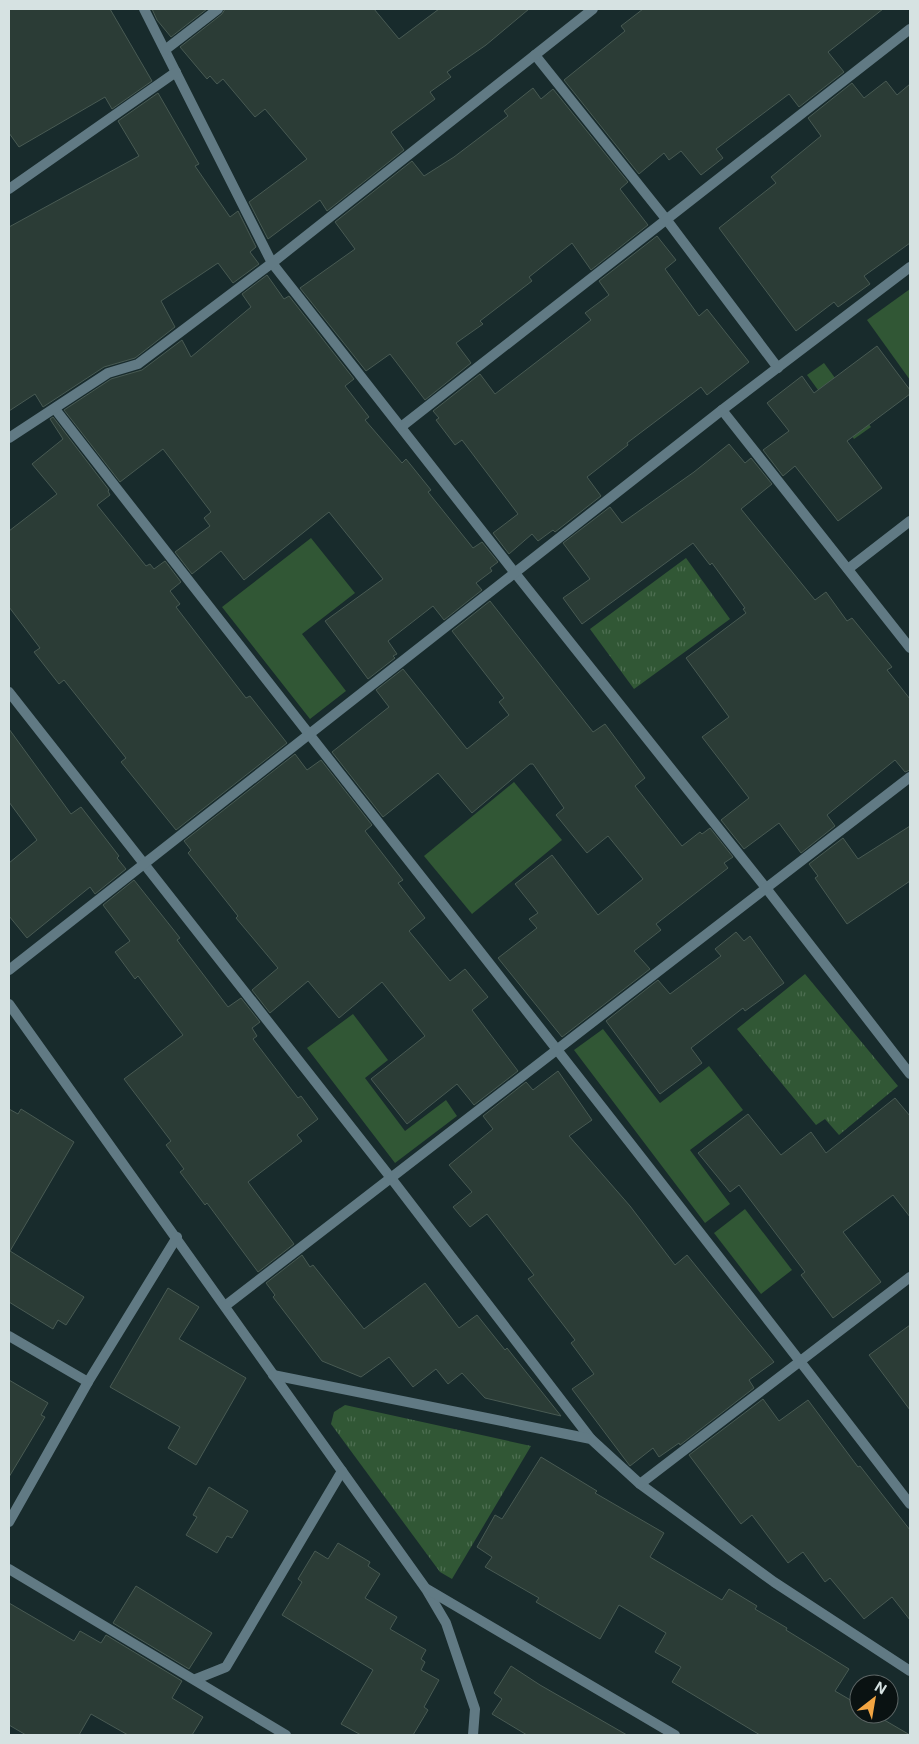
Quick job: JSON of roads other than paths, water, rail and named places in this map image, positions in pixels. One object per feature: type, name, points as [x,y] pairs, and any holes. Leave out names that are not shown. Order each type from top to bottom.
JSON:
[{"type":"street","points":[[144,9],[272,263],[515,573],[766,888],[910,1074]]},
{"type":"street","points":[[165,50],[218,9]]},
{"type":"street","points":[[9,438],[108,374],[138,364],[272,263],[593,9]]},
{"type":"street","points":[[401,427],[910,29]]},
{"type":"street","points":[[535,55],[666,219],[778,368]]},
{"type":"street","points":[[9,189],[176,72]]},
{"type":"street","points":[[9,970],[722,410],[910,267]]},
{"type":"street","points":[[54,409],[910,1504]]},
{"type":"street","points":[[722,410],[910,648]]},
{"type":"street","points":[[848,569],[910,521]]},
{"type":"street","points":[[9,692],[391,1178],[591,1438],[640,1484],[774,1582],[910,1671]]},
{"type":"street","points":[[225,1306],[555,1049],[910,777]]},
{"type":"street","points":[[10,1008],[177,1238],[426,1588],[446,1623],[475,1709],[473,1735]]},
{"type":"street","points":[[9,1522],[88,1382],[177,1238]]},
{"type":"street","points":[[640,1484],[910,1276]]},
{"type":"street","points":[[9,1336],[88,1382]]},
{"type":"street","points":[[273,1375],[591,1438]]},
{"type":"street","points":[[196,1679],[226,1667],[342,1471]]},
{"type":"street","points":[[9,1569],[196,1679],[286,1735]]},
{"type":"street","points":[[426,1588],[675,1735]]}]
